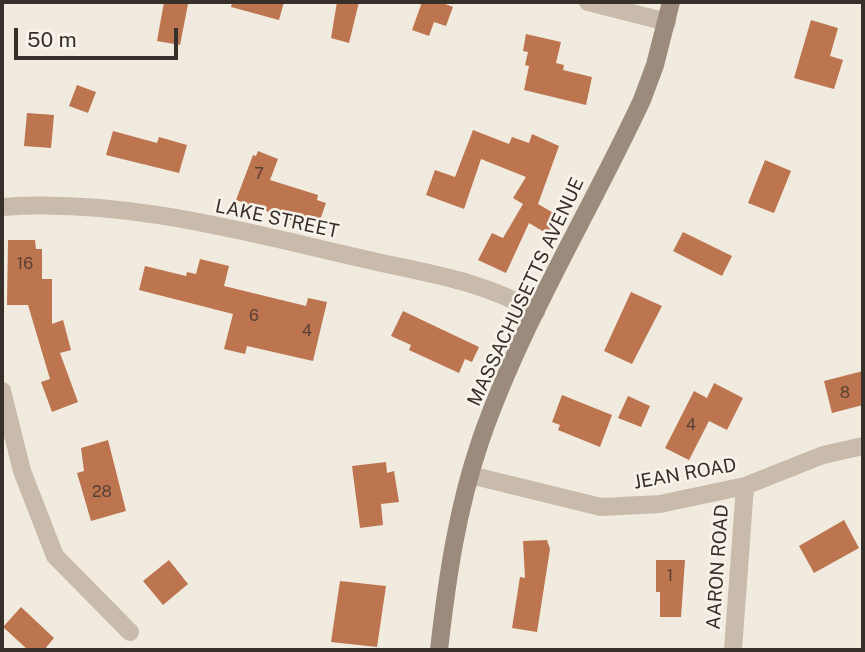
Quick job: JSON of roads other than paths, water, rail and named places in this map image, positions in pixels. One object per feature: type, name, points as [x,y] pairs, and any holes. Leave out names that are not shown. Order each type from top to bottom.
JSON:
[{"type":"main road","name":"MASSACHUSETTS AVENUE","points":[[439,650],[448,566],[470,475],[509,370],[642,100],[671,2]]},
{"type":"street","points":[[587,2],[667,22]]},
{"type":"street","name":"LAKE STREET","points":[[2,207],[53,205],[137,211],[461,279],[517,301],[536,312]]},
{"type":"street","points":[[2,391],[22,471],[55,556],[130,632]]},
{"type":"street","name":"JEAN ROAD","points":[[470,475],[601,507],[660,504],[746,486],[823,455],[863,446]]},
{"type":"street","name":"AARON ROAD","points":[[733,650],[746,486]]}]
